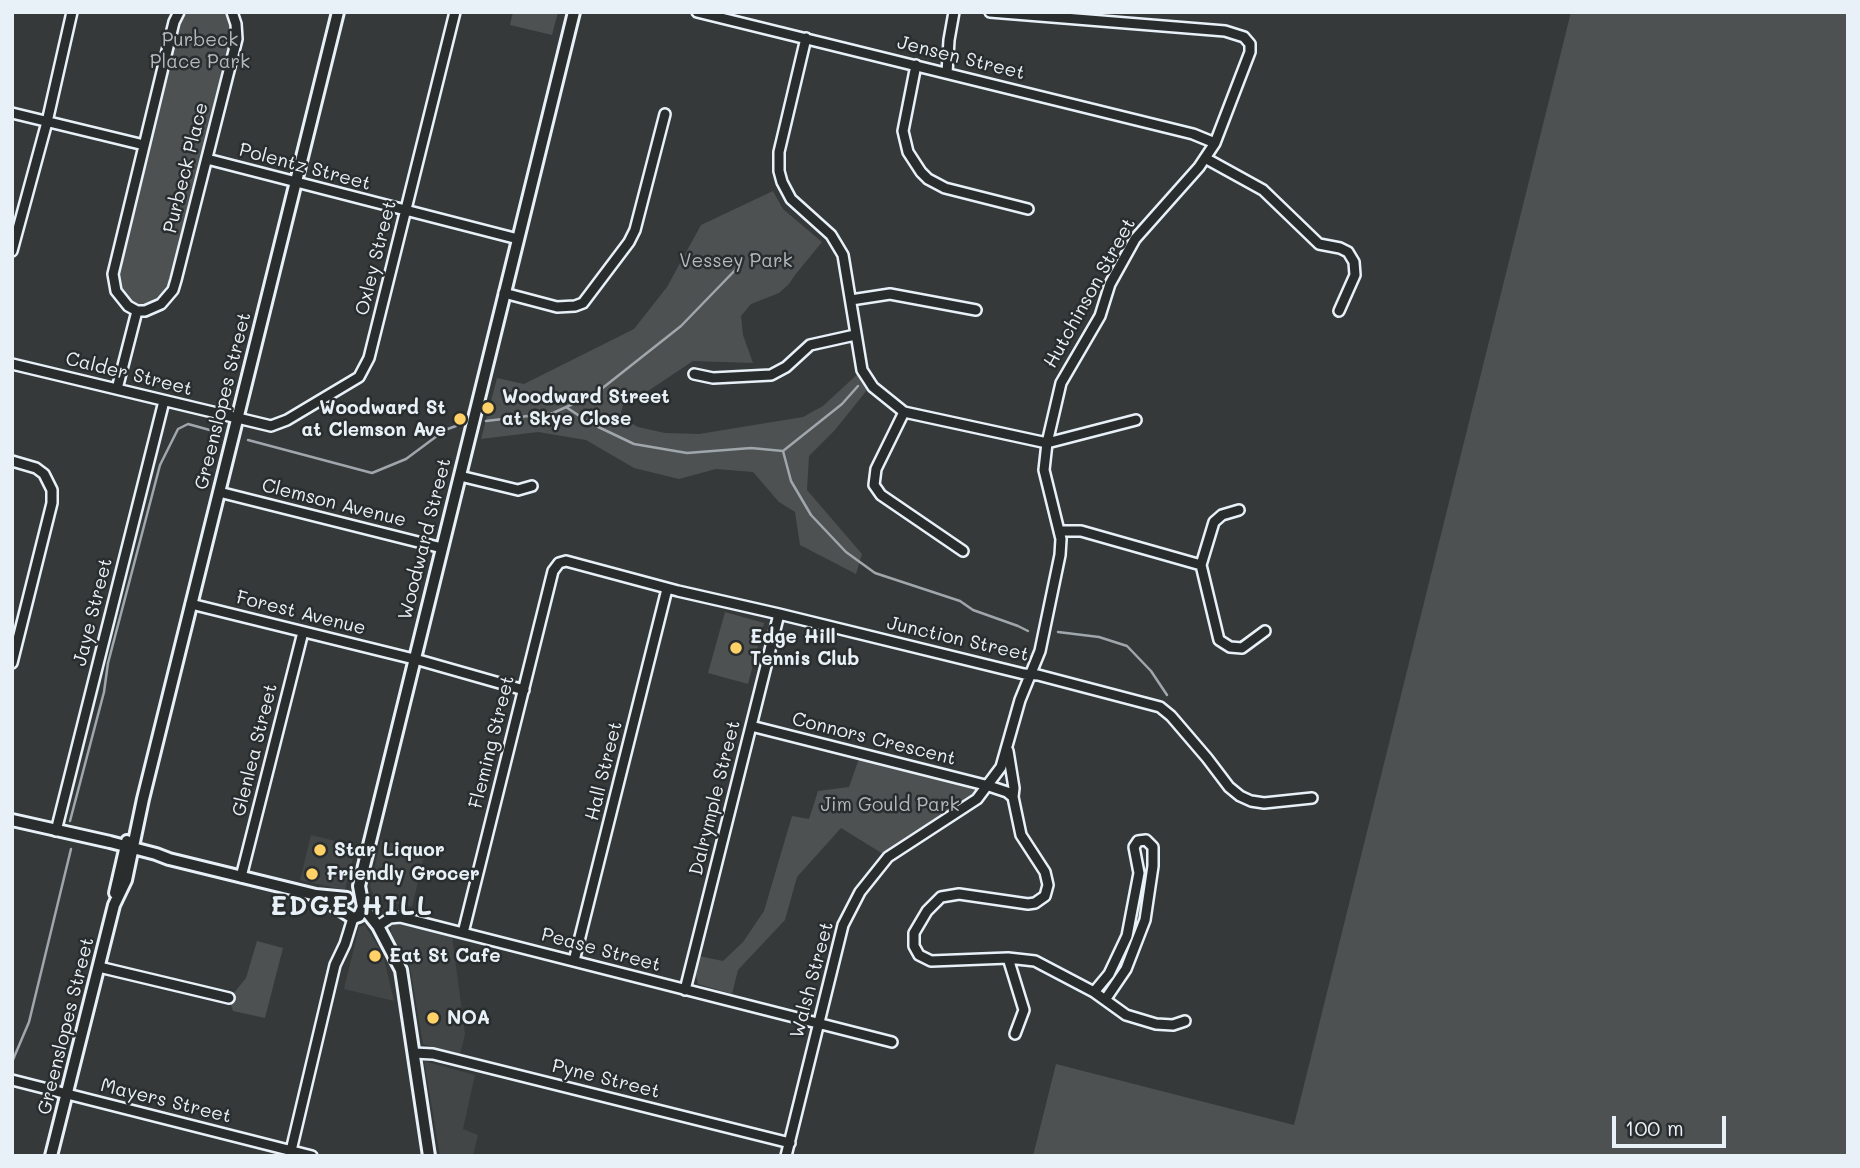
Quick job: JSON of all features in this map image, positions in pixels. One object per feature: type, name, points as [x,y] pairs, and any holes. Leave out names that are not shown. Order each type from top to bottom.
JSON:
[{"type":"street","points":[[12,251],[47,122],[72,12]]},
{"type":"street","points":[[117,389],[136,311],[128,306],[116,291],[113,274],[174,22],[179,12]]},
{"type":"street","name":"Purbeck Place","points":[[136,311],[145,311],[162,304],[173,290],[237,39],[238,31],[232,12]]},
{"type":"street","name":"Greenslopes Street","points":[[51,1156],[115,893],[143,799],[338,12]]},
{"type":"street","name":"Oxley Street","points":[[237,419],[263,426],[278,425],[359,377],[369,358],[454,12]]},
{"type":"street","name":"Woodward Street","points":[[362,904],[359,890],[362,870],[574,12]]},
{"type":"street","name":"Jensen Street","points":[[697,12],[1193,134],[1215,143]]},
{"type":"street","points":[[947,73],[954,12]]},
{"type":"street","name":"Hutchinson Street","points":[[990,12],[1225,31],[1244,37],[1250,44],[1250,52],[1215,143],[1135,239],[1110,284],[1100,316],[1061,383],[1047,443],[1044,470],[1059,531],[1060,555],[1040,651],[1030,674]]},
{"type":"street","points":[[806,38],[779,152],[779,172],[791,198],[831,234],[838,244],[846,267],[862,370],[873,387],[904,412],[1047,443],[1136,420]]},
{"type":"street","points":[[916,65],[903,131],[908,152],[921,172],[945,188],[1028,209]]},
{"type":"street","points":[[12,113],[144,145]]},
{"type":"street","points":[[504,293],[557,307],[583,303],[635,230],[665,114]]},
{"type":"street","points":[[1205,158],[1264,190],[1319,244],[1348,252],[1356,266],[1355,275],[1339,312]]},
{"type":"street","name":"Polentz Street","points":[[207,159],[518,239]]},
{"type":"street","points":[[851,300],[890,294],[976,310]]},
{"type":"street","points":[[694,374],[713,378],[771,375],[786,367],[810,345],[855,335]]},
{"type":"street","name":"Calder Street","points":[[12,364],[237,419]]},
{"type":"street","name":"Jaye Street","points":[[56,831],[164,401]]},
{"type":"street","points":[[904,412],[876,469],[874,485],[881,495],[963,551]]},
{"type":"street","points":[[12,461],[36,468],[44,474],[52,490],[52,503],[12,663]]},
{"type":"street","points":[[460,476],[518,490],[533,486]]},
{"type":"street","name":"Clemson Avenue","points":[[219,492],[442,548]]},
{"type":"street","points":[[1239,510],[1227,513],[1214,522],[1201,565],[1219,640],[1230,647],[1242,648],[1265,631]]},
{"type":"street","points":[[1059,531],[1081,531],[1201,565]]},
{"type":"street","name":"Junction Street","points":[[559,563],[572,562],[667,589],[1160,707],[1171,716],[1229,787],[1251,801],[1264,803],[1312,798]]},
{"type":"street","name":"Fleming Street","points":[[463,933],[553,571],[559,563]]},
{"type":"street","name":"Hall Street","points":[[574,961],[667,589]]},
{"type":"street","name":"Forest Avenue","points":[[191,604],[414,659],[524,690]]},
{"type":"street","name":"Dalrymple Street","points":[[685,990],[779,614]]},
{"type":"street","name":"Glenlea Street","points":[[241,877],[303,632]]},
{"type":"street","name":"Walsh Street","points":[[786,1156],[843,925],[860,892],[888,856],[977,799],[989,786],[1001,767],[1020,699],[1030,674]]},
{"type":"street","name":"Connors Crescent","points":[[751,726],[989,786],[1013,797]]},
{"type":"street","points":[[1007,749],[1021,835],[1045,872],[1048,886],[1045,896],[1028,904],[958,894],[946,895],[936,900],[916,928],[913,940],[916,952],[931,961],[1008,958],[1042,963],[1094,992],[1126,1015],[1173,1026],[1185,1021]]},
{"type":"street","points":[[12,820],[129,850],[155,860],[169,859],[346,902],[355,897],[378,926],[401,970],[429,1156]]},
{"type":"street","points":[[1094,992],[1109,974],[1127,936],[1139,873],[1134,847],[1138,841],[1146,840],[1152,845],[1153,866],[1145,920],[1126,968],[1105,1000]]},
{"type":"street","name":"Woodward Street","points":[[346,902],[362,870]]},
{"type":"street","points":[[346,902],[346,915],[378,926]]},
{"type":"street","points":[[291,1153],[335,965],[354,918],[361,913],[362,904]]},
{"type":"street","name":"Pease Street","points":[[378,926],[390,918],[400,917],[892,1042]]},
{"type":"street","points":[[1008,958],[1024,1010],[1015,1034]]},
{"type":"street","points":[[99,967],[229,999]]},
{"type":"street","name":"Pyne Street","points":[[414,1054],[433,1054],[790,1143]]},
{"type":"street","name":"Mayers Street","points":[[12,1080],[291,1153],[312,1156]]},
{"type":"shaded area","points":[[311,835],[356,846],[345,890],[300,880]]},
{"type":"shaded area","points":[[381,840],[425,852],[412,907],[375,898],[370,887]]},
{"type":"shaded area","points":[[396,923],[452,936],[465,1034],[460,1054],[423,1044],[409,962],[391,934],[391,926]]},
{"type":"shaded area","points":[[365,925],[383,955],[394,1001],[344,989],[359,927]]},
{"type":"shaded area","points":[[424,1061],[475,1075],[463,1129],[478,1135],[473,1156],[440,1156]]},
{"type":"green space","name":"Purbeck Place Park","points":[[183,12],[226,12],[233,33],[170,285],[159,299],[140,305],[121,293],[117,276]]},
{"type":"green space","points":[[513,12],[558,12],[552,35],[510,25]]},
{"type":"green space","points":[[1571,12],[1848,12],[1848,1156],[1033,1156],[1056,1064],[1294,1125]]},
{"type":"green space","name":"Vessey Park","points":[[773,191],[783,209],[822,242],[789,284],[779,293],[751,304],[741,316],[743,335],[753,363],[693,361],[642,395],[624,401],[620,417],[638,427],[665,433],[699,434],[803,417],[823,406],[862,370],[871,385],[835,430],[809,456],[807,490],[862,554],[856,574],[800,545],[795,512],[779,502],[753,472],[716,469],[679,479],[634,468],[586,440],[538,432],[481,439],[497,378],[524,384],[634,329],[667,287],[701,225]]},
{"type":"green space","name":"Edge Hill Tennis Club","points":[[725,612],[764,623],[748,684],[708,673]]},
{"type":"green space","name":"Jim Gould Park","points":[[861,753],[974,782],[977,799],[888,857],[841,828],[797,877],[785,920],[738,970],[732,994],[698,984],[696,975],[699,956],[723,961],[743,942],[764,911],[792,816],[809,819],[818,791],[849,787]]},
{"type":"green space","points":[[257,941],[283,948],[265,1018],[233,1011],[229,999],[246,978]]},
{"type":"waterway","points":[[486,421],[553,413],[595,394],[681,326],[742,263]]},
{"type":"waterway","points":[[566,407],[590,423],[634,444],[687,453],[751,448],[783,451],[842,404],[858,386]]},
{"type":"waterway","points":[[70,821],[160,465],[178,429],[188,424],[217,432]]},
{"type":"waterway","points":[[248,440],[372,473],[406,459],[445,430],[456,426]]},
{"type":"waterway","points":[[783,451],[791,481],[811,515],[846,552],[875,573],[960,601],[973,610],[1028,631]]},
{"type":"waterway","points":[[1058,632],[1099,637],[1127,646],[1151,671],[1167,695]]},
{"type":"waterway","points":[[12,1062],[29,1022],[71,849]]},
{"type":"place","name":"Woodward Street at Skye Close","points":[[488,408]]},
{"type":"place","name":"Woodward St at Clemson Ave","points":[[460,419]]},
{"type":"place","name":"Edge Hill Tennis Club","points":[[736,648]]},
{"type":"place","name":"Star Liquor","points":[[320,850]]},
{"type":"place","name":"Friendly Grocer","points":[[312,874]]},
{"type":"place","name":"Eat St Cafe","points":[[375,956]]},
{"type":"place","name":"NOA","points":[[433,1018]]},
{"type":"district","name":"EDGE HILL","points":[[352,907]]}]
